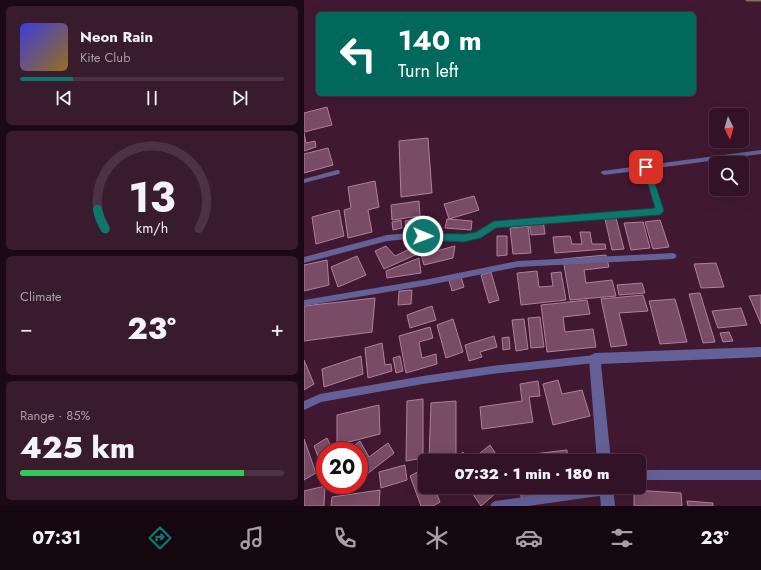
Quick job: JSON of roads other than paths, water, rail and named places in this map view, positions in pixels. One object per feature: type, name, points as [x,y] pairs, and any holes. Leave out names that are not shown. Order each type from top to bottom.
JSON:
[{"type":"street","points":[[603,454],[595,359],[761,352]]},
{"type":"street","points":[[607,494],[608,506]]},
{"type":"lane","points":[[604,173],[761,152]]},
{"type":"lane","points":[[304,260],[387,238],[409,236],[464,238],[478,235],[494,225],[660,211],[646,167]]},
{"type":"lane","points":[[304,181],[337,172]]},
{"type":"lane","points":[[304,303],[429,282],[518,264],[674,256]]},
{"type":"lane","points":[[304,406],[320,398],[434,377],[534,364],[595,359]]},
{"type":"lane","points":[[646,475],[761,475]]},
{"type":"lane","points":[[495,506],[573,494]]},
{"type":"waterway","points":[[747,0],[761,0]]}]
